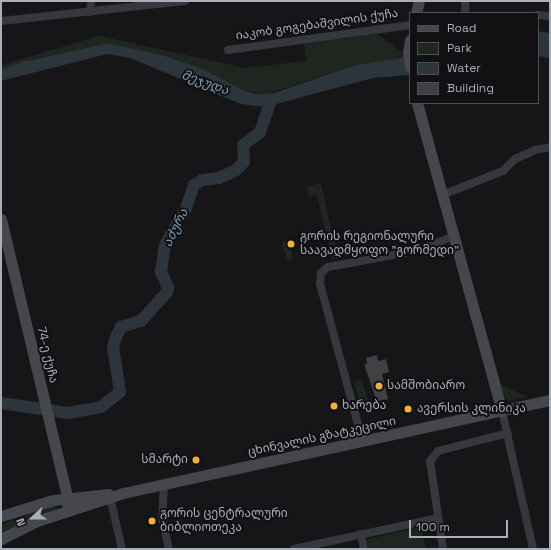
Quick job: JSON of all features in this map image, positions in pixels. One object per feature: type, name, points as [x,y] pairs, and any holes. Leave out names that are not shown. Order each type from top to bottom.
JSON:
[{"type":"main road","points":[[416,12],[419,1]]},
{"type":"main road","points":[[409,46],[409,60]]},
{"type":"main road","points":[[417,104],[502,411]]},
{"type":"main road","name":"74-ე ქუჩა","points":[[1,219],[67,497],[67,511]]},
{"type":"main road","name":"ცხინვალის გზატკეცილი","points":[[1,539],[37,521],[123,493],[363,443],[550,400]]},
{"type":"main road","name":"ცხინვალის გზატკეცილი","points":[[1,516],[67,497],[123,493]]},
{"type":"street","points":[[90,12],[91,1]]},
{"type":"street","points":[[1,22],[185,1]]},
{"type":"street","points":[[465,1],[465,12]]},
{"type":"street","points":[[539,15],[550,16]]},
{"type":"street","name":"იაკობ გოგებაშვილის ქუჩა","points":[[228,50],[409,25]]},
{"type":"street","points":[[442,195],[503,171],[515,159],[535,150],[550,147]]},
{"type":"street","points":[[363,443],[320,284],[322,273],[328,267],[415,251],[454,236]]},
{"type":"street","points":[[502,411],[533,549]]},
{"type":"street","points":[[443,549],[430,461],[438,451],[508,433]]},
{"type":"street","points":[[164,484],[162,517],[169,549]]},
{"type":"street","points":[[110,497],[122,549]]},
{"type":"street","points":[[294,549],[438,518]]},
{"type":"street","points":[[362,534],[364,549]]},
{"type":"green space","points":[[377,34],[401,51],[402,55],[397,59],[356,66],[265,94],[244,91],[165,56],[108,43],[34,59],[1,70],[1,65],[99,36],[246,68],[306,61],[304,44]]},
{"type":"green space","points":[[321,183],[338,259],[332,260],[317,195],[309,196],[307,187]]},
{"type":"green space","points":[[288,240],[293,257],[288,261],[281,242]]},
{"type":"green space","points":[[362,380],[370,408],[362,410],[354,381]]},
{"type":"green space","points":[[500,384],[528,397],[507,401]]},
{"type":"green space","points":[[54,505],[57,507],[56,510],[1,534],[3,524]]},
{"type":"green space","points":[[421,527],[426,549],[369,549],[367,539]]},
{"type":"water","points":[[539,31],[550,33],[550,58],[539,56]]},
{"type":"water","name":"მეჯუდა","points":[[108,43],[165,56],[205,70],[244,91],[257,94],[274,93],[356,65],[397,59],[409,53],[409,75],[373,78],[265,107],[241,104],[130,58],[107,54],[1,81],[1,70],[22,62]]},
{"type":"building","name":"სამშობიარო","points":[[377,355],[378,361],[386,359],[389,372],[382,374],[388,399],[377,402],[364,364],[367,364],[366,358]]},
{"type":"waterway","name":"აძურა","points":[[1,403],[68,413],[101,407],[120,392],[113,347],[116,337],[121,327],[141,321],[167,292],[168,287],[161,272],[165,245],[186,208],[194,185],[202,180],[219,178],[236,170],[244,162],[243,145],[260,132],[271,100]]},
{"type":"place","name":"გორის რეგიონალური საავადმყოფო \"გორმედი\"","points":[[291,244]]},
{"type":"place","name":"სამშობიარო","points":[[379,386]]},
{"type":"place","name":"ხარება","points":[[334,406]]},
{"type":"place","name":"ავერსის კლინიკა","points":[[408,409]]},
{"type":"place","name":"სმარტი","points":[[196,460]]},
{"type":"place","name":"გორის ცენტრალური ბიბლიოთეკა","points":[[152,521]]}]
